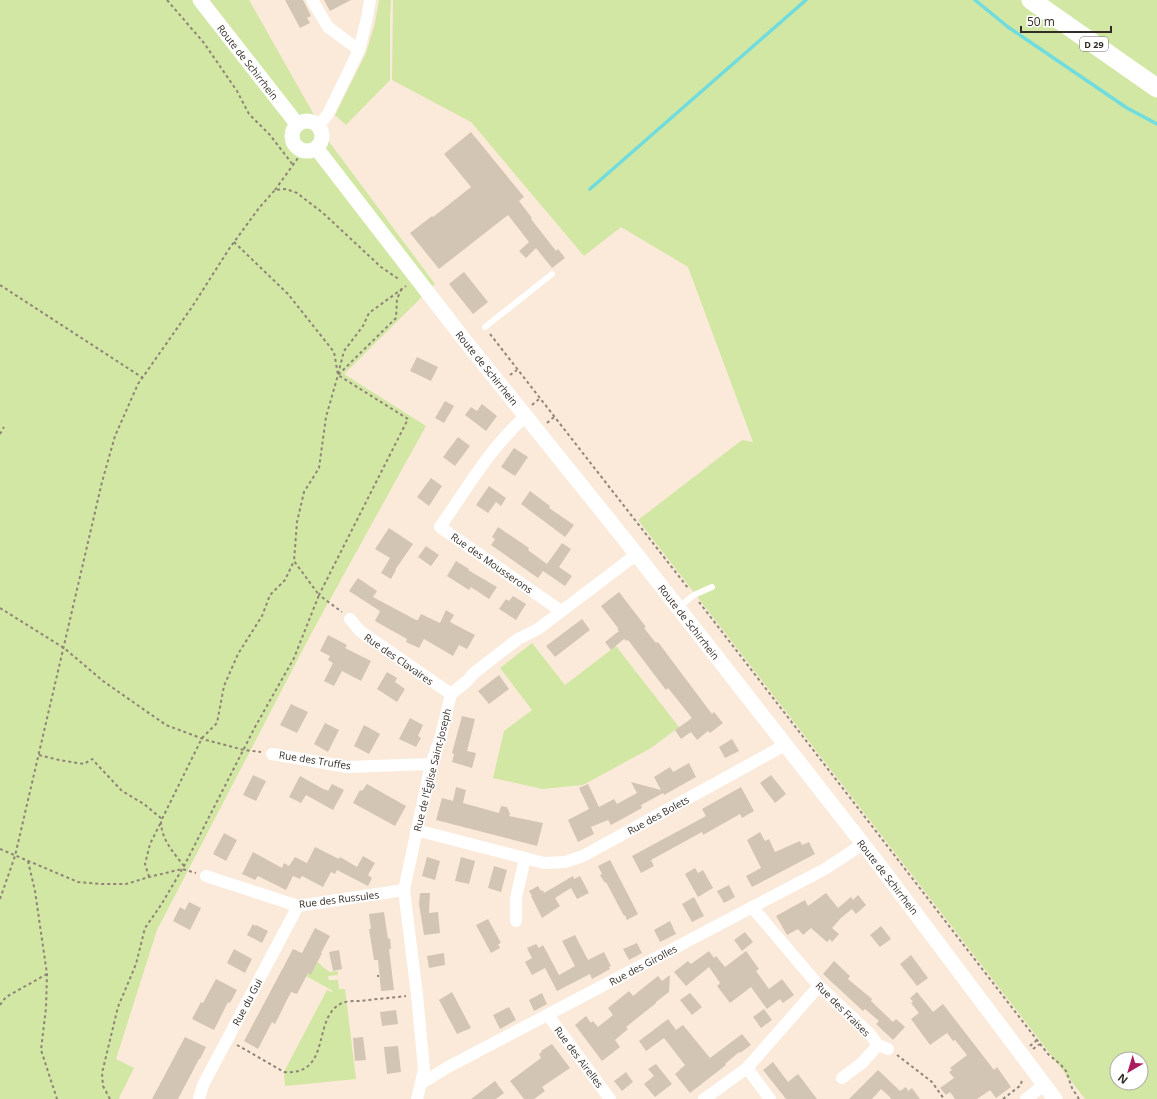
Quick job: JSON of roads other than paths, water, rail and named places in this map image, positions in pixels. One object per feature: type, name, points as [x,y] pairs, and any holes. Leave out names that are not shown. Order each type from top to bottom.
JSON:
[{"type":"main road","name":"D 29","points":[[1031,0],[1157,88]]},
{"type":"street","name":"Route de Schirrhein","points":[[200,0],[297,124],[292,132],[292,140],[296,146],[310,150],[637,554],[863,844],[1055,1099]]},
{"type":"street","points":[[312,0],[328,27],[359,50]]},
{"type":"street","points":[[319,125],[328,114],[359,50],[370,0]]},
{"type":"street","points":[[297,124],[306,120],[313,121],[319,125],[323,134],[322,142],[310,150]]},
{"type":"street","name":"Rue des Mousserons","points":[[526,416],[496,447],[440,528],[561,611]]},
{"type":"street","name":"Rue de l'Église Saint-Joseph","points":[[417,1099],[422,1083],[424,1069],[417,995],[404,890],[431,764],[441,736],[451,694],[467,681],[474,672],[518,639],[538,629],[637,554]]},
{"type":"street","name":"Rue des Clavaires","points":[[350,619],[360,632],[451,694]]},
{"type":"street","name":"Rue des Bolets","points":[[416,830],[544,863],[565,862],[583,856],[785,745]]},
{"type":"street","name":"Rue des Truffes","points":[[272,754],[347,767],[431,764]]},
{"type":"street","name":"Rue des Girolles","points":[[422,1083],[448,1067],[825,869],[863,844]]},
{"type":"street","points":[[516,921],[516,898],[525,858]]},
{"type":"street","name":"Rue des Russules","points":[[206,876],[298,906],[404,890]]},
{"type":"street","name":"Rue du Gui","points":[[199,1099],[203,1085],[298,906]]},
{"type":"street","name":"Rue des Fraises","points":[[752,907],[819,986],[883,1047],[842,1078]]},
{"type":"street","points":[[704,1099],[747,1068],[819,986]]},
{"type":"street","name":"Rue des Airelles","points":[[548,1015],[610,1099]]},
{"type":"street","points":[[747,1068],[770,1099]]},
{"type":"street","points":[[1026,1099],[1045,1084]]},
{"type":"lane","points":[[485,328],[552,274]]},
{"type":"lane","points":[[678,608],[694,595],[712,587]]},
{"type":"waterway","points":[[590,189],[806,0]]},
{"type":"waterway","points":[[975,0],[1008,27],[1127,108],[1157,124]]}]
